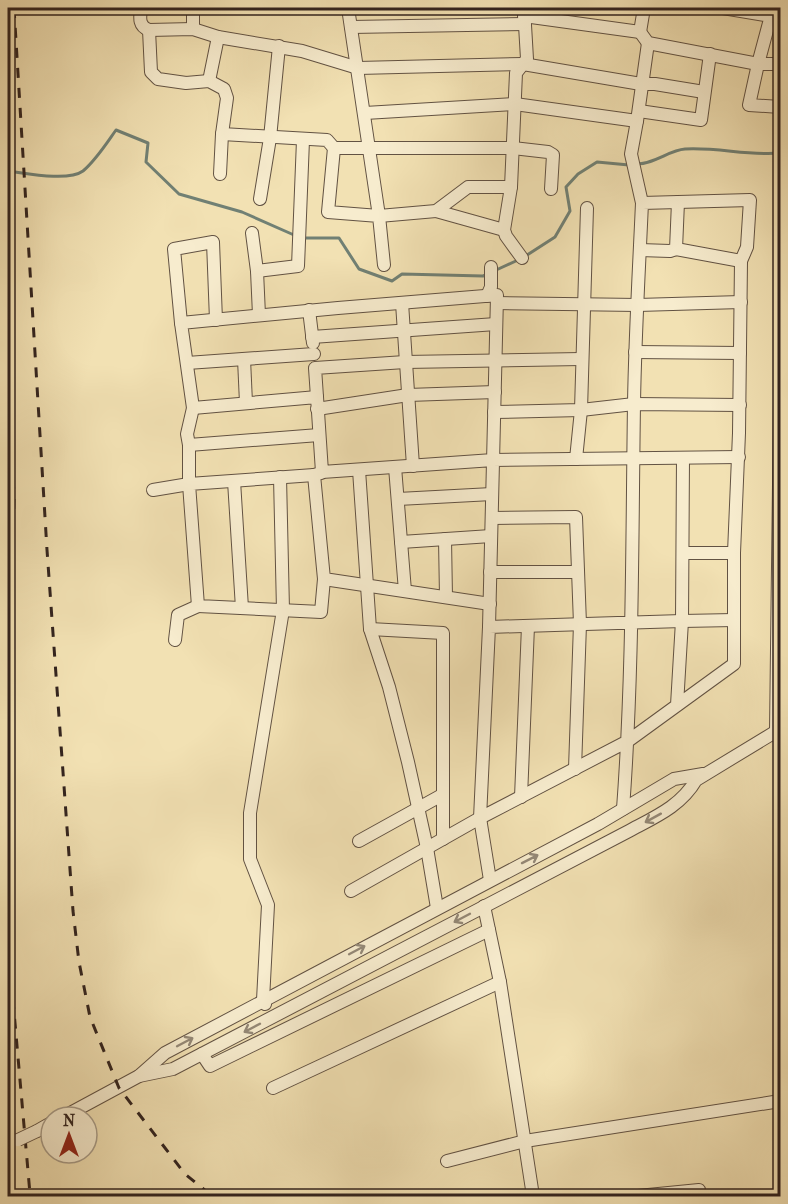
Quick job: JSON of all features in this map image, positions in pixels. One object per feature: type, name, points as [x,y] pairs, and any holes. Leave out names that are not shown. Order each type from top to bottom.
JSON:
[{"type":"street","points":[[141,8],[140,22],[144,28],[149,30],[193,29],[218,37],[279,46],[358,68],[523,64],[641,84],[705,92]]},
{"type":"street","points":[[193,8],[193,29]]},
{"type":"street","points":[[348,8],[380,216],[384,265]]},
{"type":"street","points":[[623,809],[628,741],[635,352],[642,203],[631,153],[641,84],[644,8]]},
{"type":"street","points":[[723,8],[772,12],[749,105],[780,107]]},
{"type":"street","points":[[351,27],[524,16],[644,37],[758,64],[780,64]]},
{"type":"street","points":[[522,258],[504,230],[511,187],[516,73],[527,58],[524,16]]},
{"type":"street","points":[[149,30],[151,72],[158,79],[186,83],[209,81],[224,89],[227,98],[220,174]]},
{"type":"street","points":[[209,81],[218,37]]},
{"type":"street","points":[[260,199],[270,138],[279,46]]},
{"type":"street","points":[[365,113],[515,104],[701,120],[710,54]]},
{"type":"street","points":[[222,134],[327,140],[334,148],[328,212],[380,216],[436,211],[504,230]]},
{"type":"street","points":[[257,271],[298,266],[303,140]]},
{"type":"street","points":[[334,148],[513,148],[548,152],[553,155],[551,189]]},
{"type":"street","points":[[436,211],[468,187],[511,187]]},
{"type":"street","points":[[351,891],[480,818],[628,741],[735,664],[734,553],[740,405],[741,261],[747,247],[750,200],[642,203]]},
{"type":"street","points":[[676,249],[678,202]]},
{"type":"street","points":[[576,459],[581,410],[587,208]]},
{"type":"street","points":[[252,233],[259,315]]},
{"type":"street","points":[[198,606],[187,434],[193,408],[181,323],[174,249],[213,242],[216,320]]},
{"type":"street","points":[[640,249],[670,251],[676,249],[741,261]]},
{"type":"street","points":[[490,880],[480,818],[490,604],[495,392],[496,324],[492,299],[492,267]]},
{"type":"street","points":[[181,323],[309,310],[492,299],[638,305],[741,302]]},
{"type":"street","points":[[402,303],[413,466]]},
{"type":"street","points":[[176,640],[178,615],[198,606],[321,612],[324,579],[318,473],[319,435],[309,310]]},
{"type":"street","points":[[312,337],[496,324]]},
{"type":"street","points":[[635,352],[740,353]]},
{"type":"street","points":[[186,363],[314,354]]},
{"type":"street","points":[[244,359],[246,403]]},
{"type":"street","points":[[315,368],[405,362],[581,359]]},
{"type":"street","points":[[193,408],[246,403],[317,403],[408,395],[495,392]]},
{"type":"street","points":[[139,1076],[173,1069],[586,854],[672,807],[702,777],[778,731],[780,402]]},
{"type":"street","points":[[494,412],[581,410],[634,404],[740,405]]},
{"type":"street","points":[[189,445],[319,435]]},
{"type":"street","points":[[153,490],[189,484],[493,460],[738,457]]},
{"type":"street","points":[[677,705],[682,621],[683,458]]},
{"type":"street","points":[[395,467],[405,591]]},
{"type":"street","points":[[359,470],[370,629],[389,687],[428,848],[437,908]]},
{"type":"street","points":[[272,1017],[263,1000],[268,905],[250,859],[250,813],[284,610],[280,477]]},
{"type":"street","points":[[234,481],[242,608]]},
{"type":"street","points":[[398,499],[492,494]]},
{"type":"street","points":[[492,518],[576,517],[580,624],[575,769]]},
{"type":"street","points":[[401,542],[491,536]]},
{"type":"street","points":[[445,539],[446,597]]},
{"type":"street","points":[[683,553],[734,553]]},
{"type":"street","points":[[490,572],[578,572]]},
{"type":"street","points":[[324,579],[490,604]]},
{"type":"street","points":[[489,627],[734,620]]},
{"type":"street","points":[[521,797],[528,626]]},
{"type":"street","points":[[370,629],[442,633],[443,839]]},
{"type":"street","points":[[85,1105],[139,1076],[165,1053],[623,809],[674,779],[702,777]]},
{"type":"street","points":[[359,841],[442,795]]},
{"type":"street","points":[[484,906],[500,982],[533,1197]]},
{"type":"street","points":[[202,1054],[210,1066],[489,930]]},
{"type":"street","points":[[273,1088],[500,982]]},
{"type":"street","points":[[447,1161],[525,1141],[780,1101]]},
{"type":"street","points":[[13,1142],[39,1130]]},
{"type":"street","points":[[638,1197],[699,1190]]},
{"type":"waterway","points":[[8,171],[46,176],[76,174],[92,162],[116,130],[148,143],[146,162],[179,194],[242,212],[294,235]]},
{"type":"waterway","points":[[636,164],[649,162],[685,149],[780,153]]},
{"type":"waterway","points":[[524,257],[555,237],[570,211],[566,187],[578,174],[597,162],[629,165]]},
{"type":"waterway","points":[[303,238],[339,238],[359,269],[392,281],[402,274],[483,276],[488,274]]},
{"type":"waterway","points":[[494,271],[518,260]]},
{"type":"railway","points":[[14,8],[47,550],[73,911],[79,962],[90,1017],[119,1088],[185,1174],[212,1196]]},
{"type":"railway","points":[[8,339],[14,498],[8,753]]},
{"type":"railway","points":[[8,879],[10,966],[30,1194]]},
{"type":"railway","points":[[8,1185],[17,1196]]}]
